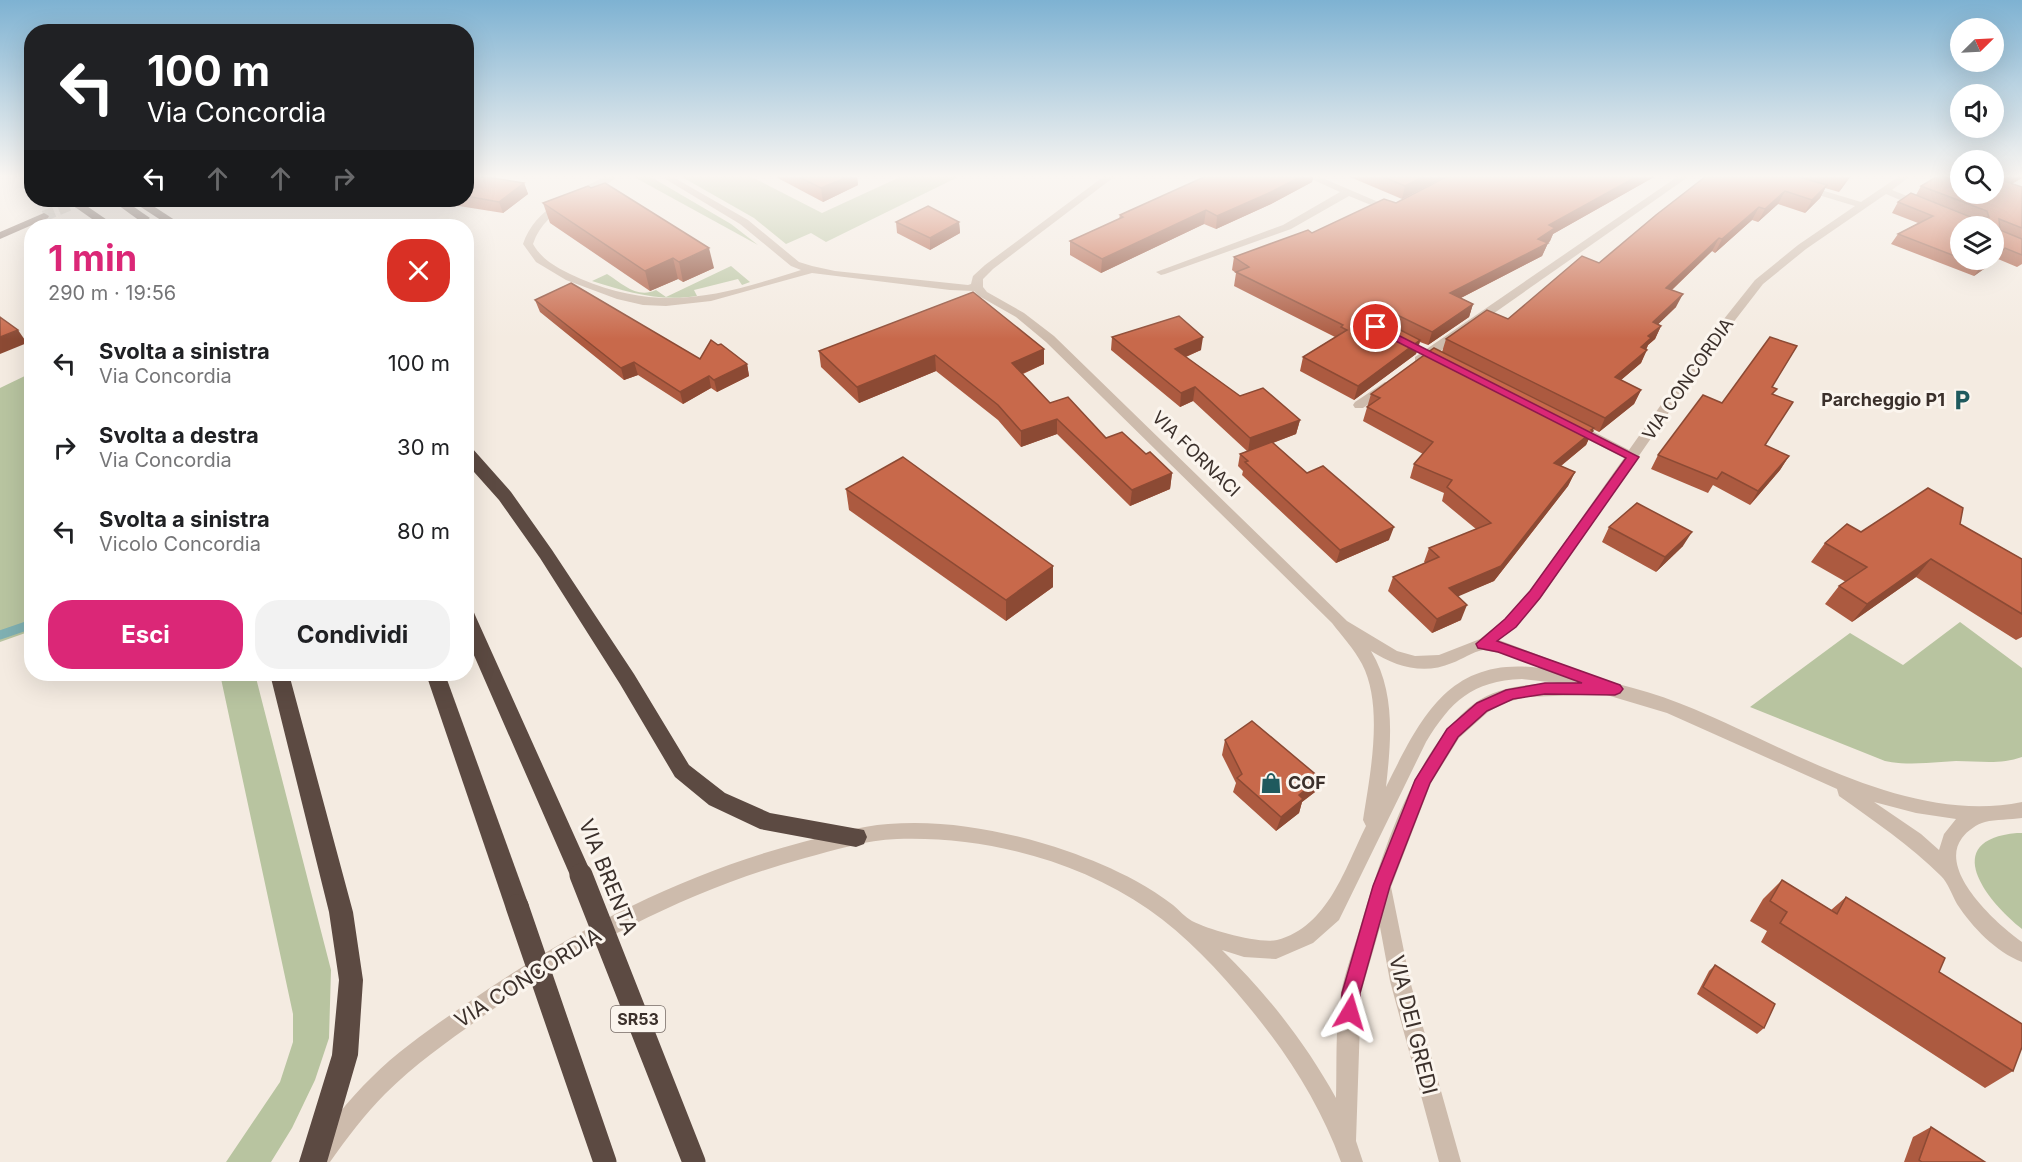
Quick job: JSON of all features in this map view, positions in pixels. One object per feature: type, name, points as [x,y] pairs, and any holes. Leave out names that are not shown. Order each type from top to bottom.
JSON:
[{"type":"highway","points":[[474,461],[505,496],[546,554],[627,679],[682,771],[717,799],[768,822],[856,837]]},
{"type":"highway","name":"VIA BRENTA","points":[[474,633],[582,875],[694,1162]]},
{"type":"highway","points":[[281,681],[341,912],[351,980],[345,1055],[315,1162]]},
{"type":"highway","points":[[437,681],[604,1162]]},
{"type":"street","points":[[533,231],[528,244],[538,258],[567,276],[622,297],[659,304],[713,299],[812,270]]},
{"type":"street","points":[[755,231],[795,264],[812,270],[964,288],[977,287],[977,278],[988,267],[1036,231]]},
{"type":"street","points":[[1161,272],[1275,231]]},
{"type":"street","points":[[1411,366],[1605,231]]},
{"type":"street","name":"VIA CONCORDIA","points":[[1337,619],[1382,650],[1410,662],[1425,664],[1438,662],[1484,644],[1510,623],[1535,595],[1708,347],[1759,282],[1825,231]]},
{"type":"street","name":"VIA FORNACI","points":[[977,287],[983,294],[1020,315],[1050,339],[1337,619],[1372,668],[1382,708],[1371,832]]},
{"type":"street","points":[[1359,405],[1394,379]]},
{"type":"street","points":[[1561,421],[1633,457]]},
{"type":"street","points":[[1484,644],[1499,647],[1615,689]]},
{"type":"street","points":[[1187,928],[1244,948],[1254,949],[1276,950],[1306,936],[1332,914],[1419,738],[1435,713],[1450,697],[1467,686],[1504,673],[1529,672],[1641,696],[1704,721],[1828,779],[1927,808],[1982,814],[2017,813]]},
{"type":"street","points":[[1346,1140],[1351,993],[1382,886],[1423,780],[1453,733],[1468,718],[1500,698],[1526,690],[1615,689]]},
{"type":"street","points":[[1828,779],[1915,840],[1950,872]]},
{"type":"street","points":[[1982,814],[1964,821],[1951,834],[1946,851],[1950,872],[1965,901],[1992,930],[2022,953]]},
{"type":"street","name":"VIA CONCORDIA","points":[[315,1162],[368,1096],[423,1048],[487,1001],[562,952],[638,912],[707,881],[753,864],[856,837],[897,831],[940,833],[986,839],[1045,851],[1118,880],[1156,904],[1187,928],[1255,997],[1301,1058],[1346,1140],[1352,1162]]},
{"type":"street","name":"VIA DEI GREDI","points":[[1382,886],[1400,981],[1450,1162]]},
{"type":"green space","points":[[733,231],[740,231],[758,245]]},
{"type":"green space","points":[[770,231],[848,231],[826,242],[811,233],[786,244]]},
{"type":"green space","points":[[731,266],[750,282],[742,285],[738,279],[694,290],[697,296],[683,298],[657,297],[644,295],[592,281],[607,274],[636,292],[656,290],[666,297]]},
{"type":"green space","points":[[24,376],[24,633],[0,642],[0,388]]},
{"type":"green space","points":[[1960,622],[2022,668],[2022,757],[1998,762],[1885,761],[1750,707],[1850,633],[1903,665]]},
{"type":"green space","points":[[222,681],[257,681],[331,970],[329,1038],[315,1080],[292,1128],[271,1162],[226,1162],[280,1082],[293,1042],[293,1014]]},
{"type":"green space","points":[[2022,833],[2022,929],[1995,903],[1984,888],[1977,873],[1975,859],[1980,847],[1993,838]]},
{"type":"building","points":[[585,231],[682,231],[709,248],[679,262],[673,258],[645,271]]},
{"type":"building","points":[[916,231],[942,231],[930,238]]},
{"type":"building","points":[[1092,231],[1161,231],[1102,259],[1070,241]]},
{"type":"building","points":[[1305,231],[1550,231],[1538,239],[1548,243],[1450,293],[1473,304],[1432,332],[1385,309],[1374,310],[1375,317],[1420,340],[1358,386],[1303,357],[1347,330],[1341,327],[1343,325],[1236,272],[1249,267],[1234,257]]},
{"type":"building","points":[[1637,231],[1731,231],[1722,239],[1719,238],[1666,288],[1683,294],[1653,322],[1661,326],[1648,336],[1651,338],[1641,347],[1647,350],[1615,377],[1641,390],[1605,418],[1446,339],[1487,310],[1508,319],[1582,256],[1599,263]]},
{"type":"building","points":[[1903,231],[1950,231],[1950,254],[1898,234]]},
{"type":"building","points":[[2004,232],[2022,239],[2022,255],[2005,248]]},
{"type":"building","points":[[571,283],[700,359],[711,340],[718,345],[721,344],[747,364],[714,380],[709,376],[680,392],[634,362],[621,368],[535,300]]},
{"type":"building","points":[[973,292],[1044,349],[1012,363],[1050,403],[1068,397],[1106,438],[1122,432],[1146,454],[1150,452],[1172,473],[1132,490],[1057,419],[1021,431],[998,405],[935,355],[857,387],[819,351]]},
{"type":"building","points":[[1179,316],[1203,337],[1175,349],[1240,396],[1263,388],[1300,420],[1250,438],[1195,387],[1181,393],[1112,337]]},
{"type":"building","points":[[0,317],[18,330],[0,337]]},
{"type":"building","points":[[1770,337],[1797,346],[1772,387],[1777,389],[1772,394],[1793,402],[1765,445],[1789,456],[1758,491],[1722,472],[1717,479],[1658,455],[1703,395],[1722,403]]},
{"type":"building","points":[[1434,348],[1594,428],[1554,463],[1575,472],[1501,566],[1449,588],[1467,605],[1437,619],[1393,577],[1439,557],[1429,548],[1491,523],[1447,487],[1452,480],[1414,464],[1433,442],[1367,407],[1380,398],[1371,394]]},
{"type":"building","points":[[1272,442],[1307,473],[1323,466],[1394,527],[1340,550],[1245,462],[1248,461],[1240,454]]},
{"type":"building","points":[[903,457],[1053,566],[1006,600],[846,489]]},
{"type":"building","points":[[1928,488],[1963,508],[1960,524],[2022,559],[2022,614],[1931,559],[1867,604],[1839,586],[1867,567],[1825,543],[1847,524],[1861,532]]},
{"type":"building","points":[[1637,503],[1692,532],[1665,557],[1609,527]]},
{"type":"building","name":"COF","points":[[1252,721],[1320,778],[1299,795],[1303,799],[1281,817],[1237,778],[1242,774],[1225,740]]},
{"type":"building","points":[[1782,880],[1837,914],[1846,897],[1945,958],[1939,972],[2022,1024],[2022,1047],[2013,1071],[1780,923],[1787,912],[1770,901]]},
{"type":"building","points":[[1715,965],[1775,1004],[1764,1028],[1703,987]]},
{"type":"building","points":[[1931,1127],[1985,1162],[1922,1162],[1919,1160]]},
{"type":"waterway","points":[[0,635],[24,627]]},
{"type":"place","name":"Parcheggio P1","points":[[1962,400]]},
{"type":"place","name":"COF","points":[[1271,783]]},
{"type":"route","points":[[1350,1012],[1351,993],[1382,886],[1423,780],[1437,754],[1453,733],[1482,707],[1511,694],[1545,688],[1615,689],[1499,647],[1484,644],[1510,623],[1535,595],[1633,457],[1376,327]]}]
